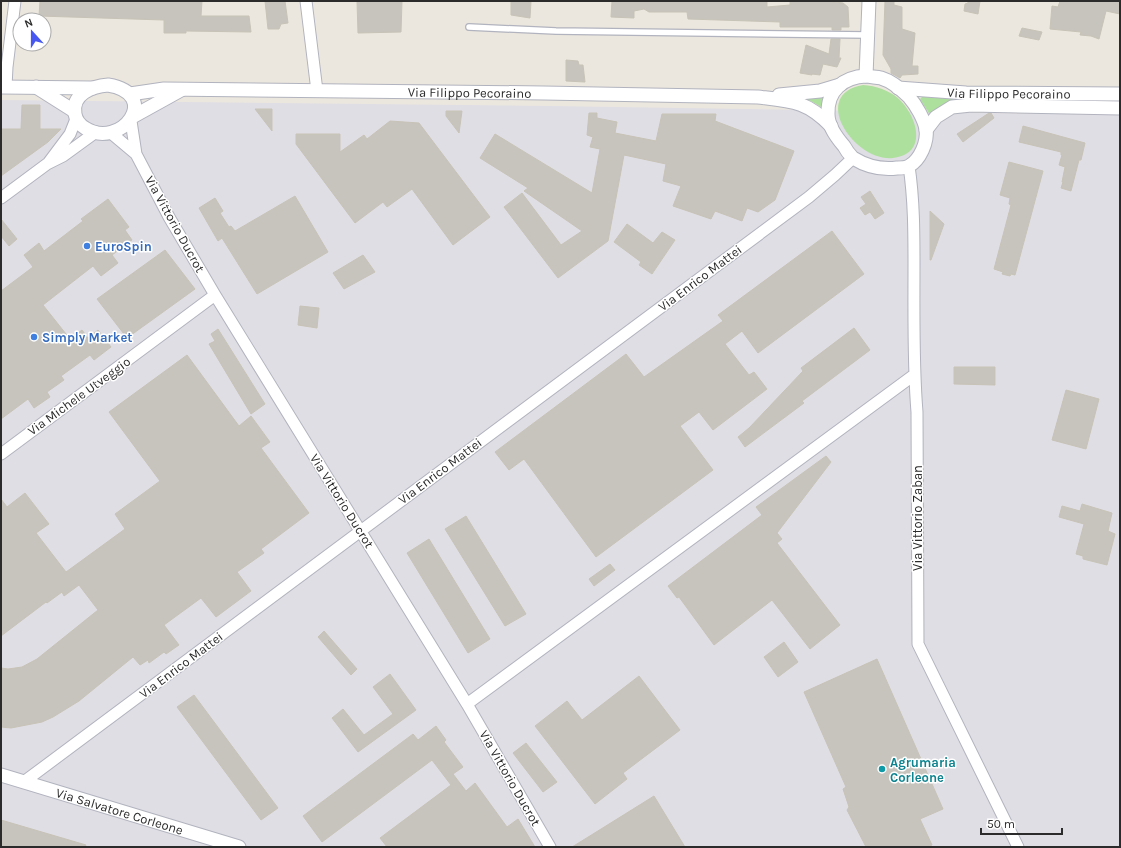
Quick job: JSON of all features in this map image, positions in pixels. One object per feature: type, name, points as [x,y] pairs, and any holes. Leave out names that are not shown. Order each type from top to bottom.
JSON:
[{"type":"street","points":[[15,1],[3,87],[92,88],[108,85],[123,90],[130,94],[135,107],[132,118],[136,154]]},
{"type":"street","points":[[306,1],[317,91]]},
{"type":"street","points":[[866,76],[869,1]]},
{"type":"street","points":[[866,76],[882,79],[898,88],[909,97],[917,109],[926,130],[925,146],[918,157],[909,166],[883,168],[872,166],[853,158],[838,139],[831,126],[828,113],[833,92],[849,79],[866,76]]},
{"type":"street","name":"Via Filippo Pecoraino","points":[[758,97],[820,91],[842,84]]},
{"type":"street","points":[[36,87],[75,115],[85,128],[96,132],[111,133],[136,154]]},
{"type":"street","points":[[47,164],[70,134],[78,98],[84,92],[92,88]]},
{"type":"street","name":"Via Filippo Pecoraino","points":[[898,88],[966,93],[1120,94]]},
{"type":"street","name":"Via Filippo Pecoraino","points":[[130,94],[164,89],[758,97],[787,100],[809,107],[831,126]]},
{"type":"street","name":"Via Filippo Pecoraino","points":[[111,133],[124,126],[132,118],[181,90]]},
{"type":"street","name":"Via Filippo Pecoraino","points":[[926,130],[936,117],[952,107],[971,105],[1120,108]]},
{"type":"street","points":[[1,198],[47,164],[64,156],[96,132]]},
{"type":"street","name":"Via Vittorio Ducrot","points":[[136,154],[169,217],[215,295],[467,704],[550,847]]},
{"type":"street","name":"Via Enrico Mattei","points":[[24,781],[808,197],[853,158]]},
{"type":"street","name":"Via Vittorio Zaban","points":[[909,166],[914,219],[914,375],[917,412],[918,644],[1018,847]]},
{"type":"street","name":"Via Michele Utveggio","points":[[1,454],[215,295]]},
{"type":"street","points":[[467,704],[914,375]]},
{"type":"street","name":"Via Salvatore Corleone","points":[[1,775],[239,847]]},
{"type":"lane","points":[[469,28],[556,31],[868,35]]},
{"type":"shaded area","points":[[1,100],[551,106],[1120,115],[1120,847],[1,847]]},
{"type":"green space","points":[[863,85],[877,87],[891,93],[899,99],[911,115],[915,124],[915,142],[912,149],[904,155],[893,158],[878,156],[864,150],[852,139],[843,126],[838,113],[839,101],[847,91]]},
{"type":"green space","points":[[824,96],[821,107],[811,101],[795,97]]},
{"type":"green space","points":[[922,97],[953,98],[952,101],[930,115],[920,99]]},
{"type":"building","points":[[40,1],[202,1],[201,16],[249,16],[251,32],[186,31],[186,33],[164,33],[164,20],[52,16],[52,12],[39,12]]},
{"type":"building","points":[[265,1],[285,1],[288,23],[281,24],[279,29],[268,29]]},
{"type":"building","points":[[357,1],[402,1],[401,32],[358,33]]},
{"type":"building","points":[[511,1],[531,1],[530,18],[511,15]]},
{"type":"building","points":[[612,1],[767,1],[767,7],[790,5],[790,1],[826,1],[843,3],[848,7],[849,27],[841,27],[841,30],[832,30],[832,27],[780,27],[780,22],[688,19],[687,12],[649,12],[644,9],[634,11],[634,18],[611,17]]},
{"type":"building","points":[[885,1],[894,1],[894,5],[902,7],[902,29],[915,33],[912,66],[918,66],[918,74],[902,75],[900,78],[891,73],[891,69],[883,55]]},
{"type":"building","points":[[968,1],[980,1],[978,14],[964,11],[965,4],[968,3]]},
{"type":"building","points":[[1060,1],[1120,1],[1120,14],[1106,11],[1099,39],[1091,36],[1080,35],[1081,32],[1050,29],[1052,6],[1058,7]]},
{"type":"building","points":[[1022,28],[1042,32],[1039,40],[1019,36]]},
{"type":"building","points":[[831,39],[840,39],[839,58],[841,58],[837,67],[823,64],[820,75],[800,73],[806,45],[829,54]]},
{"type":"building","points":[[566,60],[578,61],[579,65],[583,65],[585,82],[566,81]]},
{"type":"building","points":[[22,105],[40,105],[40,129],[61,129],[48,142],[1,176],[1,129],[21,129]]},
{"type":"building","points":[[255,109],[272,109],[272,131]]},
{"type":"building","points":[[446,111],[462,111],[459,133],[446,116]]},
{"type":"building","points":[[589,113],[597,113],[597,118],[617,122],[615,133],[656,141],[662,114],[716,114],[715,121],[794,151],[775,200],[758,212],[747,208],[742,221],[715,211],[711,219],[673,206],[681,186],[663,181],[666,164],[624,155],[608,241],[558,278],[504,207],[522,193],[561,245],[582,231],[524,191],[528,188],[480,158],[495,134],[592,193],[600,149],[590,147],[593,137],[587,135]]},
{"type":"building","points":[[991,113],[994,118],[963,142],[957,134]]},
{"type":"building","points":[[390,121],[419,123],[490,217],[453,245],[412,189],[387,207],[383,202],[355,223],[296,144],[296,134],[340,134],[340,152],[364,135],[367,139]]},
{"type":"building","points":[[1023,126],[1085,143],[1071,191],[1061,188],[1065,167],[1059,165],[1062,155],[1061,152],[1019,142]]},
{"type":"building","points":[[1009,162],[1043,171],[1015,275],[1011,274],[1010,276],[1002,274],[1003,272],[994,269],[1011,205],[1009,204],[1010,198],[1000,195]]},
{"type":"building","points":[[870,191],[884,213],[875,219],[870,212],[865,215],[860,208],[866,204],[861,197]]},
{"type":"building","points":[[295,196],[328,252],[257,294],[222,238],[218,241],[199,208],[215,198],[223,211],[220,213],[229,227],[231,226],[235,231]]},
{"type":"building","points":[[108,199],[129,227],[125,230],[132,240],[112,255],[118,263],[101,276],[93,266],[43,305],[70,339],[82,330],[88,338],[98,330],[111,347],[94,360],[90,355],[61,376],[64,380],[47,392],[50,397],[34,408],[28,399],[1,419],[1,291],[33,267],[24,255],[39,243],[44,251],[83,221],[81,219]]},
{"type":"building","points":[[930,211],[944,224],[931,260],[930,260]]},
{"type":"building","points":[[1,219],[17,239],[9,246],[1,236]]},
{"type":"building","points":[[627,224],[653,243],[662,232],[675,240],[652,274],[639,265],[641,262],[614,242]]},
{"type":"building","points":[[832,231],[864,274],[758,353],[742,331],[725,344],[749,375],[754,372],[767,389],[713,430],[699,412],[680,426],[713,470],[596,557],[524,459],[509,470],[495,452],[626,354],[644,377],[723,321],[718,315]]},
{"type":"building","points":[[165,250],[195,289],[127,338],[97,299]]},
{"type":"building","points":[[363,255],[375,272],[344,289],[333,273]]},
{"type":"building","points":[[300,306],[319,308],[317,328],[298,325]]},
{"type":"building","points":[[854,328],[870,350],[802,401],[804,403],[745,447],[738,437],[749,428],[803,371],[801,368]]},
{"type":"building","points":[[218,329],[265,404],[251,414],[209,344],[215,341],[211,334]]},
{"type":"building","points":[[187,355],[239,426],[251,416],[270,442],[261,448],[309,513],[261,549],[264,553],[237,572],[251,591],[216,617],[201,598],[164,625],[179,645],[166,654],[164,652],[149,663],[148,660],[140,665],[133,657],[79,701],[53,717],[42,722],[11,728],[1,727],[1,668],[8,669],[22,667],[37,659],[98,610],[79,585],[64,596],[62,592],[47,603],[46,602],[1,636],[1,499],[7,507],[25,493],[49,524],[36,533],[66,572],[125,529],[115,514],[160,481],[109,412]]},
{"type":"building","points":[[954,367],[995,367],[995,385],[954,384]]},
{"type":"building","points":[[1066,390],[1099,399],[1086,449],[1052,440]]},
{"type":"building","points":[[826,456],[831,462],[777,533],[782,539],[777,543],[840,625],[810,649],[772,600],[714,645],[679,597],[677,598],[668,586],[762,515],[756,507]]},
{"type":"building","points":[[1082,504],[1112,513],[1108,531],[1115,534],[1107,565],[1083,559],[1083,556],[1076,554],[1084,524],[1059,517],[1062,506],[1080,511]]},
{"type":"building","points":[[466,516],[526,614],[505,626],[445,529]]},
{"type":"building","points":[[429,539],[490,639],[468,653],[407,553]]},
{"type":"building","points":[[610,564],[615,570],[594,586],[589,579]]},
{"type":"building","points":[[324,631],[357,669],[351,675],[318,637]]},
{"type":"building","points":[[784,642],[798,662],[778,677],[764,657]]},
{"type":"building","name":"Agrumaria Corleone","points":[[877,659],[943,809],[920,819],[932,845],[927,847],[866,847],[847,810],[849,807],[843,789],[846,787],[804,692]]},
{"type":"building","points":[[390,674],[416,710],[358,752],[332,718],[343,709],[364,735],[393,714],[373,687]]},
{"type":"building","points":[[639,676],[680,730],[623,773],[627,779],[595,804],[535,726],[567,701],[582,720]]},
{"type":"building","points":[[194,695],[278,808],[261,820],[177,707]]},
{"type":"building","points":[[436,726],[446,740],[444,742],[463,767],[453,774],[466,791],[475,783],[507,827],[518,819],[535,847],[387,847],[380,838],[451,785],[432,760],[322,842],[303,816],[413,734],[418,740]]},
{"type":"building","points":[[526,743],[557,782],[543,792],[513,753]]},
{"type":"building","points":[[654,796],[685,847],[572,847],[593,834]]},
{"type":"building","points":[[1,820],[86,845],[85,847],[1,847]]},
{"type":"place","name":"EuroSpin","points":[[87,246]]},
{"type":"place","name":"Simply Market","points":[[34,337]]},
{"type":"place","name":"Agrumaria Corleone","points":[[882,769]]}]
